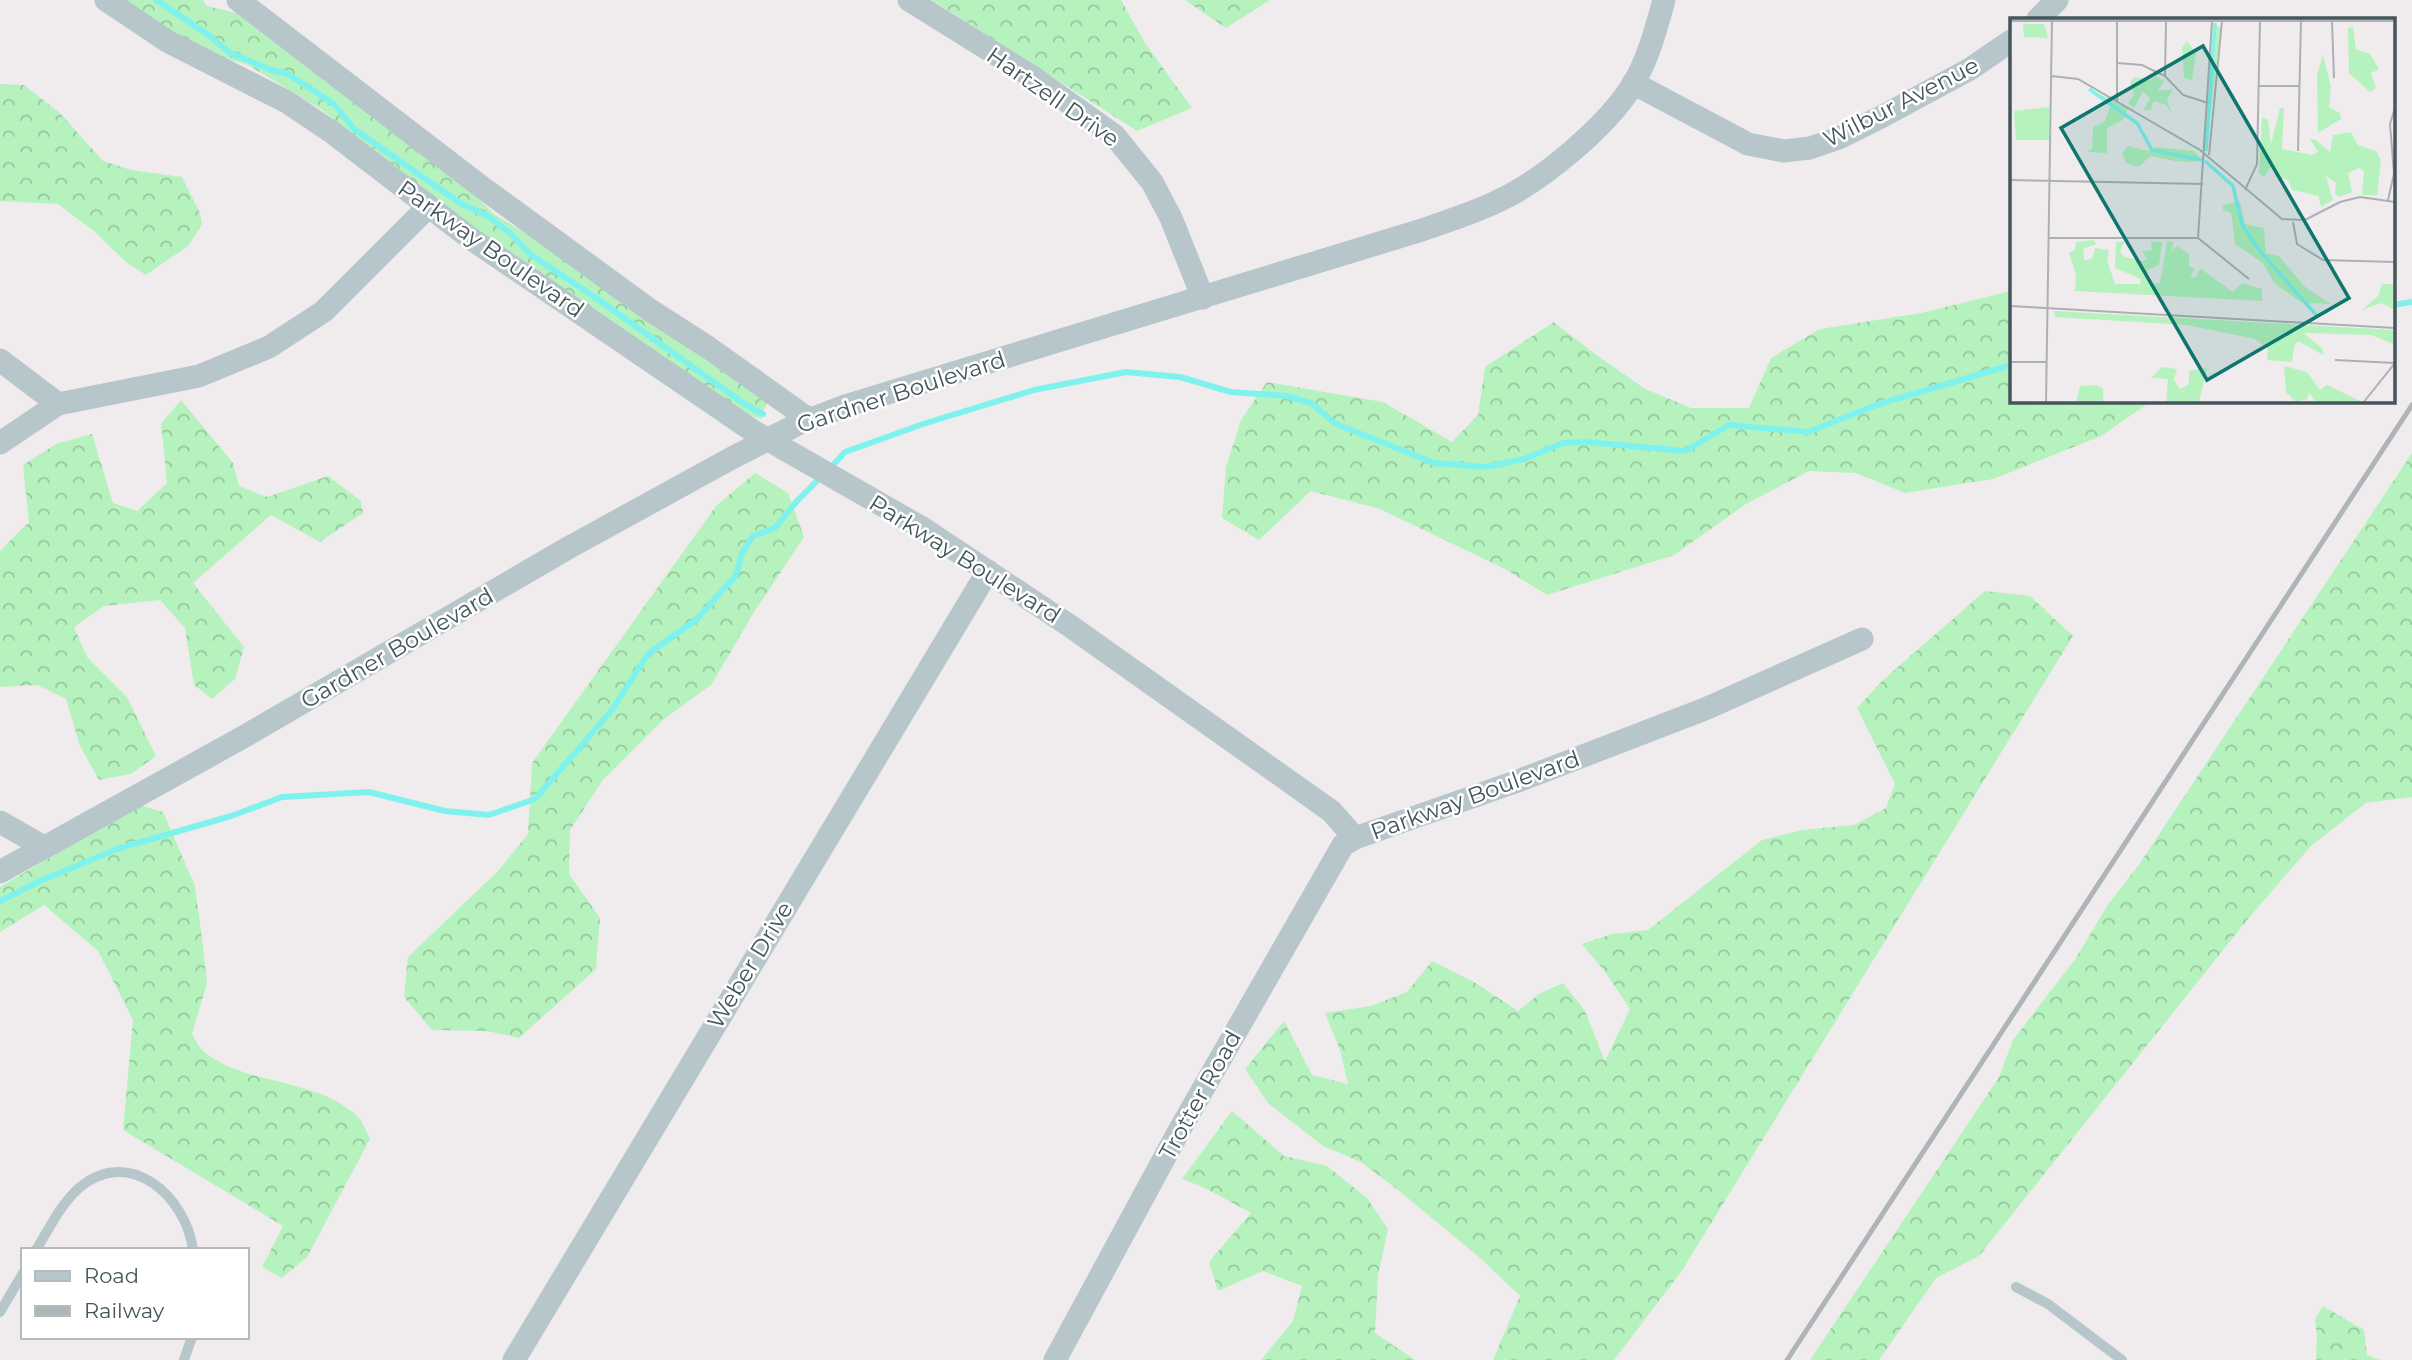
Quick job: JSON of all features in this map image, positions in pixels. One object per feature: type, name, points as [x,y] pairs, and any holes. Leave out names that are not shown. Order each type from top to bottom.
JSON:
[{"type":"street","name":"Parkway Boulevard","points":[[106,0],[167,41],[287,102],[333,133],[470,238],[768,439],[924,529],[1070,626],[1331,811],[1355,838],[1518,781],[1693,714],[1861,639]]},
{"type":"street","name":"Parkway Boulevard","points":[[238,0],[483,188],[650,310],[709,348],[810,420]]},
{"type":"street","name":"Hartzell Drive","points":[[909,0],[1034,78],[1114,135],[1152,182],[1171,218],[1203,298]]},
{"type":"street","name":"Gardner Boulevard","points":[[0,872],[245,736],[568,548],[768,439],[810,420],[845,406],[1422,230],[1499,201],[1531,183],[1564,157],[1584,139],[1633,83],[1655,34],[1664,0]]},
{"type":"street","points":[[2039,18],[2057,0]]},
{"type":"street","name":"Wilbur Avenue","points":[[1633,83],[1748,144],[1764,149],[1810,148],[1839,138],[1883,116],[1970,69],[2010,42]]},
{"type":"street","points":[[0,443],[58,404],[200,376],[269,347],[324,311],[429,207]]},
{"type":"street","points":[[0,360],[58,404]]},
{"type":"street","name":"Weber Drive","points":[[514,1360],[988,571]]},
{"type":"street","points":[[0,822],[44,847]]},
{"type":"street","name":"Trotter Road","points":[[1055,1360],[1180,1129],[1337,852],[1355,838]]},
{"type":"lane","points":[[37,1248],[60,1210],[79,1188],[100,1175],[121,1170],[143,1177],[159,1187],[179,1209],[193,1248]]},
{"type":"lane","points":[[0,1312],[21,1276]]},
{"type":"lane","points":[[2016,1287],[2048,1304],[2122,1360]]},
{"type":"lane","points":[[184,1360],[191,1339]]},
{"type":"green space","points":[[122,0],[203,0],[207,6],[244,15],[459,180],[494,214],[545,245],[767,402],[761,419],[742,413],[482,240],[322,110],[248,65],[205,52]]},
{"type":"green space","points":[[932,0],[1121,0],[1145,43],[1192,108],[1137,131]]},
{"type":"green space","points":[[1185,0],[1270,0],[1226,28]]},
{"type":"green space","points":[[0,84],[24,85],[60,113],[103,161],[131,170],[182,177],[200,213],[202,225],[188,246],[146,275],[127,263],[95,232],[58,204],[0,201]]},
{"type":"green space","points":[[2010,291],[2010,402],[2151,402],[2101,436],[1993,479],[1905,493],[1856,473],[1809,471],[1746,504],[1674,555],[1547,595],[1505,569],[1380,509],[1311,491],[1259,540],[1222,518],[1226,467],[1241,420],[1267,382],[1383,402],[1452,442],[1478,415],[1485,367],[1554,322],[1645,389],[1691,408],[1749,408],[1771,358],[1820,329],[1921,313]]},
{"type":"green space","points":[[181,400],[233,463],[239,486],[267,497],[328,476],[361,501],[363,513],[320,542],[271,515],[193,583],[244,647],[235,679],[212,699],[194,685],[185,628],[160,600],[104,606],[74,627],[87,657],[127,697],[156,756],[131,774],[99,780],[80,746],[66,699],[37,685],[0,687],[0,551],[29,522],[23,465],[56,444],[92,434],[113,503],[137,511],[167,483],[161,424]]},
{"type":"green space","points":[[2412,453],[2412,797],[2366,803],[2311,846],[2247,920],[1979,1256],[1936,1278],[1879,1360],[1810,1360],[1999,1077],[2013,1040],[2076,958],[2107,906],[2138,866]]},
{"type":"green space","points":[[755,473],[788,493],[804,537],[754,612],[712,684],[663,720],[603,780],[570,830],[569,874],[600,918],[596,969],[519,1038],[487,1031],[432,1030],[404,997],[408,957],[499,870],[528,834],[532,763],[716,506]]},
{"type":"green space","points":[[1985,591],[2030,596],[2073,636],[1681,1272],[1614,1360],[1493,1360],[1520,1296],[1480,1258],[1398,1190],[1361,1162],[1323,1146],[1268,1103],[1245,1069],[1284,1021],[1312,1075],[1348,1084],[1340,1050],[1325,1013],[1371,1006],[1407,992],[1432,961],[1474,982],[1518,1011],[1539,994],[1563,983],[1585,1011],[1605,1061],[1630,1009],[1582,944],[1612,934],[1648,930],[1762,840],[1802,830],[1854,825],[1886,808],[1895,784],[1857,708],[1883,680]]},
{"type":"green space","points":[[139,805],[163,812],[195,886],[207,983],[192,1034],[199,1046],[205,1053],[225,1065],[303,1088],[341,1104],[359,1118],[370,1139],[307,1257],[282,1278],[262,1267],[283,1226],[123,1130],[133,1020],[98,951],[44,905],[0,932],[0,887]]},
{"type":"green space","points":[[1232,1111],[1284,1156],[1327,1166],[1367,1198],[1388,1229],[1378,1275],[1375,1333],[1415,1360],[1261,1360],[1293,1321],[1302,1286],[1263,1271],[1218,1291],[1209,1262],[1251,1213],[1182,1179]]},
{"type":"green space","points":[[2323,1306],[2364,1330],[2367,1355],[2380,1360],[2316,1360],[2315,1319]]},
{"type":"waterway","points":[[156,0],[230,53],[288,74],[334,104],[354,129],[460,203],[488,216],[530,254],[743,403],[763,414]]},
{"type":"waterway","points":[[2394,305],[2412,302]]},
{"type":"waterway","points":[[834,464],[845,452],[923,424],[1034,390],[1126,372],[1180,377],[1231,392],[1286,396],[1311,403],[1336,424],[1434,463],[1485,467],[1524,459],[1563,443],[1587,442],[1685,451],[1729,425],[1808,432],[1879,404],[2010,365]]},
{"type":"waterway","points":[[0,901],[117,849],[231,816],[282,797],[369,792],[445,811],[489,815],[535,799],[612,710],[648,654],[697,619],[736,575],[742,553],[753,536],[775,528],[817,481]]},
{"type":"railway","points":[[1787,1360],[2412,405]]}]
